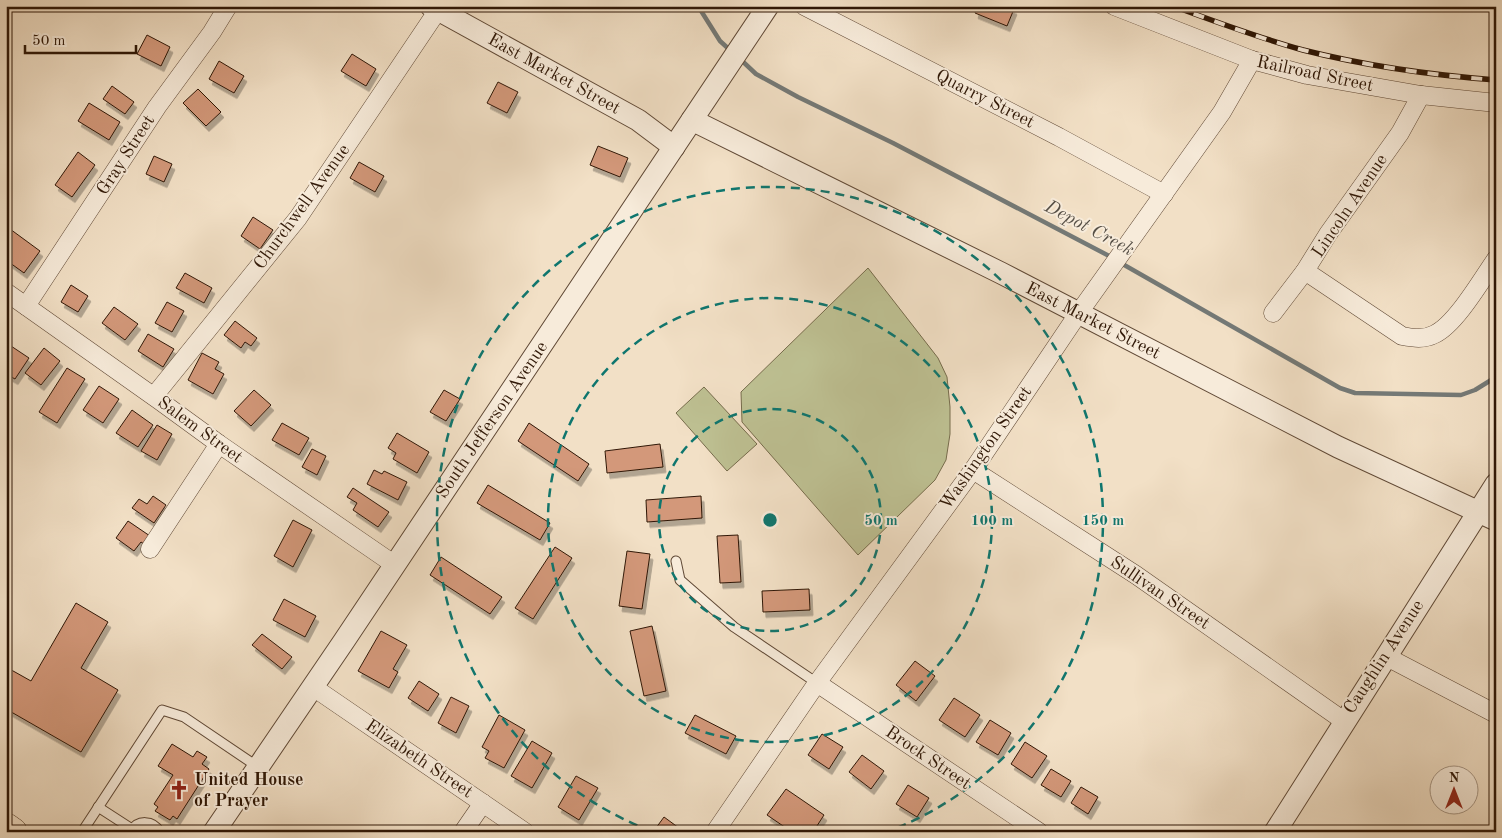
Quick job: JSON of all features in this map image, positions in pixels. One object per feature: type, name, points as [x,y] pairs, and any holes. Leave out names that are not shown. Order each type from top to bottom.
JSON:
[{"type":"main road","points":[[6,827],[13,832]]},
{"type":"street","name":"Gray Street","points":[[26,306],[152,115],[228,6]]},
{"type":"street","name":"South Jefferson Avenue","points":[[214,832],[395,565],[768,6]]},
{"type":"street","name":"Quarry Street","points":[[804,6],[1059,136],[1164,194]]},
{"type":"street","name":"Railroad Street","points":[[1114,6],[1252,60],[1307,75],[1420,95],[1496,103]]},
{"type":"street","name":"East Market Street","points":[[434,8],[638,120],[674,147]]},
{"type":"street","name":"Churchwell Avenue","points":[[154,396],[298,218],[434,8]]},
{"type":"street","name":"Washington Street","points":[[715,832],[817,683],[973,470],[1078,314],[1222,112],[1252,60]]},
{"type":"street","name":"Lincoln Avenue","points":[[1273,313],[1305,271],[1328,234],[1400,133],[1420,95]]},
{"type":"street","name":"East Market Street","points":[[692,120],[1001,273],[1338,447],[1487,516]]},
{"type":"street","points":[[1305,271],[1402,336],[1417,339],[1436,334],[1454,319],[1496,259]]},
{"type":"street","name":"Salem Street","points":[[6,292],[219,444],[395,565]]},
{"type":"street","points":[[150,549],[219,444]]},
{"type":"street","name":"Sullivan Street","points":[[973,470],[1136,575],[1344,721]]},
{"type":"street","name":"Caughlin Avenue","points":[[1275,832],[1385,656],[1487,516],[1496,484]]},
{"type":"street","points":[[1385,656],[1496,714]]},
{"type":"street","name":"Brock Street","points":[[817,683],[1039,832]]},
{"type":"street","name":"Elizabeth Street","points":[[313,687],[525,832]]},
{"type":"street","points":[[463,832],[483,803]]},
{"type":"lane","points":[[676,561],[680,580],[734,628],[817,683]]},
{"type":"lane","points":[[82,832],[162,710],[184,717],[258,767]]},
{"type":"lane","points":[[98,807],[131,830],[140,823],[146,822],[158,827],[160,832]]},
{"type":"green space","points":[[868,268],[938,358],[947,377],[950,434],[946,460],[935,480],[858,555],[742,422],[741,392]]},
{"type":"green space","points":[[704,387],[757,444],[727,471],[676,413]]},
{"type":"building","points":[[977,6],[1008,6],[1014,9],[1007,26],[975,13]]},
{"type":"building","points":[[147,35],[170,47],[161,66],[137,54]]},
{"type":"building","points":[[352,54],[376,69],[366,86],[341,71]]},
{"type":"building","points":[[219,61],[244,76],[234,93],[209,79]]},
{"type":"building","points":[[498,82],[518,92],[507,113],[487,103]]},
{"type":"building","points":[[112,86],[134,102],[125,114],[103,99]]},
{"type":"building","points":[[198,89],[221,112],[206,126],[183,103]]},
{"type":"building","points":[[89,103],[120,122],[109,140],[78,121]]},
{"type":"building","points":[[598,146],[628,158],[620,177],[590,165]]},
{"type":"building","points":[[78,152],[95,165],[72,197],[55,185]]},
{"type":"building","points":[[154,156],[172,164],[164,182],[146,174]]},
{"type":"building","points":[[359,162],[384,176],[375,192],[350,178]]},
{"type":"building","points":[[253,217],[273,230],[260,249],[241,236]]},
{"type":"building","points":[[10,229],[40,251],[24,273],[6,260],[6,234]]},
{"type":"building","points":[[185,273],[212,288],[204,303],[176,288]]},
{"type":"building","points":[[71,285],[88,296],[78,312],[61,302]]},
{"type":"building","points":[[167,302],[184,311],[172,332],[155,323]]},
{"type":"building","points":[[114,307],[138,324],[125,340],[102,323]]},
{"type":"building","points":[[235,321],[257,338],[251,346],[245,342],[241,348],[224,335]]},
{"type":"building","points":[[148,334],[174,349],[163,367],[138,351]]},
{"type":"building","points":[[8,344],[29,358],[15,379],[6,374],[6,347]]},
{"type":"building","points":[[44,348],[60,361],[41,385],[25,373]]},
{"type":"building","points":[[202,353],[219,362],[215,369],[224,374],[213,394],[188,380]]},
{"type":"building","points":[[67,368],[85,379],[57,423],[39,412]]},
{"type":"building","points":[[99,386],[119,399],[103,423],[83,410]]},
{"type":"building","points":[[254,390],[271,405],[251,426],[234,411]]},
{"type":"building","points":[[444,390],[460,399],[446,421],[430,412]]},
{"type":"building","points":[[132,410],[153,425],[138,447],[116,433]]},
{"type":"building","points":[[282,423],[309,438],[299,455],[272,440]]},
{"type":"building","points":[[529,423],[589,464],[578,481],[518,441]]},
{"type":"building","points":[[157,425],[172,434],[157,460],[141,451]]},
{"type":"building","points":[[397,433],[429,452],[417,473],[393,459],[396,453],[388,448]]},
{"type":"building","points":[[660,444],[663,467],[607,473],[605,451]]},
{"type":"building","points":[[312,449],[326,456],[317,475],[302,467]]},
{"type":"building","points":[[374,470],[382,474],[384,471],[407,482],[398,500],[367,484]]},
{"type":"building","points":[[488,485],[550,523],[540,540],[477,503]]},
{"type":"building","points":[[353,488],[389,512],[378,527],[353,510],[357,503],[347,497]]},
{"type":"building","points":[[153,496],[166,505],[154,523],[132,508],[139,499],[147,504]]},
{"type":"building","points":[[701,496],[702,518],[647,522],[646,500]]},
{"type":"building","points":[[293,520],[312,530],[293,567],[274,556]]},
{"type":"building","points":[[128,521],[150,536],[144,544],[141,542],[134,551],[116,538]]},
{"type":"building","points":[[738,535],[741,582],[720,583],[717,536]]},
{"type":"building","points":[[555,547],[572,558],[533,619],[515,608]]},
{"type":"building","points":[[627,551],[650,554],[642,609],[619,606]]},
{"type":"building","points":[[441,557],[502,597],[490,614],[430,575]]},
{"type":"building","points":[[809,589],[810,610],[763,612],[762,591]]},
{"type":"building","points":[[284,599],[316,616],[305,637],[273,620]]},
{"type":"building","points":[[76,603],[108,622],[81,668],[118,690],[81,752],[6,709],[6,667],[31,681]]},
{"type":"building","points":[[652,626],[666,691],[644,696],[630,631]]},
{"type":"building","points":[[381,631],[407,645],[393,669],[398,672],[389,688],[358,671]]},
{"type":"building","points":[[262,634],[292,657],[282,669],[252,645]]},
{"type":"building","points":[[915,661],[935,676],[916,701],[896,685]]},
{"type":"building","points":[[419,681],[439,694],[428,711],[408,698]]},
{"type":"building","points":[[451,697],[469,706],[456,733],[438,723]]},
{"type":"building","points":[[954,698],[980,715],[965,737],[939,720]]},
{"type":"building","points":[[499,715],[525,730],[504,768],[485,758],[489,751],[482,747]]},
{"type":"building","points":[[695,715],[736,736],[726,754],[685,733]]},
{"type":"building","points":[[990,720],[1011,733],[998,755],[976,742]]},
{"type":"building","points":[[822,734],[843,747],[829,769],[808,755]]},
{"type":"building","points":[[532,741],[552,753],[532,788],[511,776]]},
{"type":"building","points":[[1025,742],[1047,756],[1032,778],[1011,764]]},
{"type":"building","name":"United House of Prayer","points":[[172,744],[193,757],[197,751],[207,757],[202,764],[209,769],[177,819],[173,816],[170,820],[155,811],[158,807],[154,804],[173,775],[158,766]]},
{"type":"building","points":[[862,755],[884,771],[871,789],[849,772]]},
{"type":"building","points":[[1051,769],[1071,781],[1061,797],[1041,785]]},
{"type":"building","points":[[576,776],[598,788],[579,820],[558,807]]},
{"type":"building","points":[[908,785],[929,798],[917,817],[896,804]]},
{"type":"building","points":[[1081,787],[1098,797],[1088,814],[1071,803]]},
{"type":"building","points":[[786,789],[824,815],[813,832],[792,832],[767,815]]},
{"type":"building","points":[[664,817],[679,828],[676,832],[653,832]]},
{"type":"waterway","name":"Depot Creek","points":[[698,6],[720,41],[731,51]]},
{"type":"waterway","name":"Depot Creek","points":[[739,58],[756,74],[798,97],[893,143],[1113,258]]},
{"type":"waterway","name":"Depot Creek","points":[[1119,262],[1340,388],[1355,393],[1461,395],[1475,390],[1496,377]]},
{"type":"railway","points":[[1173,6],[1270,40],[1327,56],[1399,69],[1496,80]]},
{"type":"place","name":"United House of Prayer","points":[[179,790]]}]
